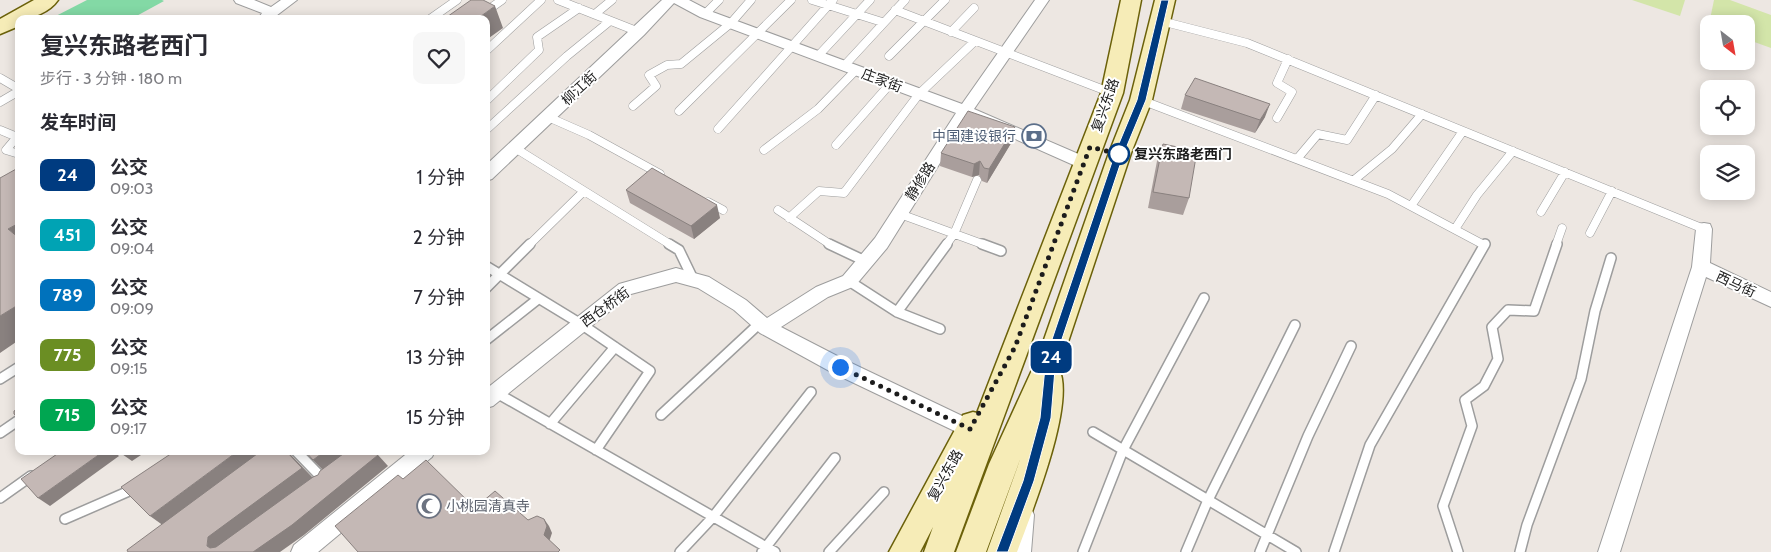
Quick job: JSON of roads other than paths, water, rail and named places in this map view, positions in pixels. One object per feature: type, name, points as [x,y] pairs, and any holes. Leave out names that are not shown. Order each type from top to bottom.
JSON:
[{"type":"main road","points":[[22,15],[48,0]]},
{"type":"main road","name":"复兴东路","points":[[939,552],[1084,163],[1112,93],[1131,0]]},
{"type":"main road","points":[[971,552],[1003,464],[1051,357],[1120,153],[1141,100],[1163,10]]},
{"type":"main road","points":[[0,28],[15,19]]},
{"type":"main road","name":"复兴东路","points":[[904,552],[1015,347]]},
{"type":"main road","points":[[1002,552],[1028,481],[1046,418],[1051,357]]},
{"type":"street","points":[[241,0],[269,15],[290,0]]},
{"type":"street","name":"柳江街","points":[[490,171],[639,32],[670,0]]},
{"type":"street","name":"庄家街","points":[[678,0],[706,14],[965,111],[1084,163]]},
{"type":"street","name":"静修路","points":[[763,325],[822,292],[849,281],[882,243],[965,111],[1039,1]]},
{"type":"street","points":[[1609,552],[1701,267],[1704,229]]},
{"type":"street","name":"西马街","points":[[1701,267],[1771,300]]},
{"type":"street","name":"西仓桥街","points":[[491,396],[625,289],[676,275],[703,282],[740,305],[763,325]]},
{"type":"street","points":[[763,325],[840,367],[970,429]]},
{"type":"street","points":[[302,552],[420,455]]},
{"type":"street","points":[[1020,552],[1028,481]]},
{"type":"lane","points":[[436,15],[457,0]]},
{"type":"lane","points":[[481,15],[502,0]]},
{"type":"lane","points":[[490,47],[541,0]]},
{"type":"lane","points":[[558,0],[571,2],[579,8],[639,32]]},
{"type":"lane","points":[[594,14],[612,0]]},
{"type":"lane","points":[[706,14],[719,0]]},
{"type":"lane","points":[[633,106],[656,86],[649,75],[666,65],[681,64],[731,23],[751,0]]},
{"type":"lane","points":[[679,111],[791,0]]},
{"type":"lane","points":[[812,0],[830,3],[882,22]]},
{"type":"lane","points":[[818,56],[870,0]]},
{"type":"lane","points":[[764,150],[818,109],[882,22],[905,0]]},
{"type":"lane","points":[[889,56],[945,0]]},
{"type":"lane","points":[[718,129],[764,81],[790,46],[830,3]]},
{"type":"lane","points":[[490,97],[539,50],[538,37],[579,8]]},
{"type":"lane","points":[[951,32],[974,8]]},
{"type":"lane","points":[[895,10],[1112,93]]},
{"type":"lane","points":[[1163,10],[1704,229]]},
{"type":"lane","points":[[490,126],[610,20]]},
{"type":"lane","points":[[789,218],[820,191],[844,193],[919,94],[975,41]]},
{"type":"lane","points":[[1277,118],[1292,92],[1277,82],[1288,59]]},
{"type":"lane","points":[[0,78],[15,87]]},
{"type":"lane","points":[[836,145],[891,83]]},
{"type":"lane","points":[[0,102],[15,93]]},
{"type":"lane","points":[[1297,159],[1318,134],[1347,140],[1376,95]]},
{"type":"lane","points":[[1141,100],[1388,194],[1485,244],[1370,445],[1334,552]]},
{"type":"lane","points":[[1354,180],[1392,149],[1422,114]]},
{"type":"lane","points":[[548,117],[589,135],[664,177]]},
{"type":"lane","points":[[0,130],[15,136]]},
{"type":"lane","points":[[1411,206],[1463,131]]},
{"type":"lane","points":[[15,139],[6,150],[15,153]]},
{"type":"lane","points":[[515,148],[679,250],[693,279]]},
{"type":"lane","points":[[1454,229],[1477,195],[1513,151]]},
{"type":"lane","points":[[1541,212],[1565,172]]},
{"type":"lane","points":[[898,312],[954,234],[977,180]]},
{"type":"lane","points":[[490,284],[584,191]]},
{"type":"lane","points":[[1590,233],[1612,191]]},
{"type":"lane","points":[[698,196],[723,210]]},
{"type":"lane","points":[[778,210],[830,245],[865,262]]},
{"type":"lane","points":[[900,214],[1001,250]]},
{"type":"lane","points":[[1458,552],[1443,506],[1472,426],[1466,400],[1484,386],[1498,358],[1492,327],[1508,310],[1534,311],[1562,228]]},
{"type":"lane","points":[[1520,552],[1527,525],[1581,379],[1595,311],[1611,258]]},
{"type":"lane","points":[[490,269],[581,324],[650,371],[596,450]]},
{"type":"lane","points":[[849,281],[898,312],[940,329]]},
{"type":"lane","points":[[1083,552],[1123,450],[1204,298]]},
{"type":"lane","points":[[490,337],[538,299]]},
{"type":"lane","points":[[661,416],[763,325]]},
{"type":"lane","points":[[1186,552],[1208,500],[1295,326]]},
{"type":"lane","points":[[1260,552],[1308,436],[1352,346]]},
{"type":"lane","points":[[550,424],[615,347]]},
{"type":"lane","points":[[0,380],[15,370]]},
{"type":"lane","points":[[680,552],[713,517],[811,392]]},
{"type":"lane","points":[[491,396],[550,424],[768,550],[835,458]]},
{"type":"lane","points":[[0,433],[15,423]]},
{"type":"lane","points":[[1093,432],[1296,552]]},
{"type":"lane","points":[[300,455],[325,481]]},
{"type":"lane","points":[[0,498],[37,472]]},
{"type":"lane","points":[[65,519],[131,492],[146,482]]},
{"type":"lane","points":[[829,552],[884,492]]},
{"type":"place","name":"中国建设银行","points":[[1034,136]]},
{"type":"place","name":"复兴东路老西门","points":[[1119,154]]},
{"type":"place","name":"小桃园清真寺","points":[[429,506]]}]
